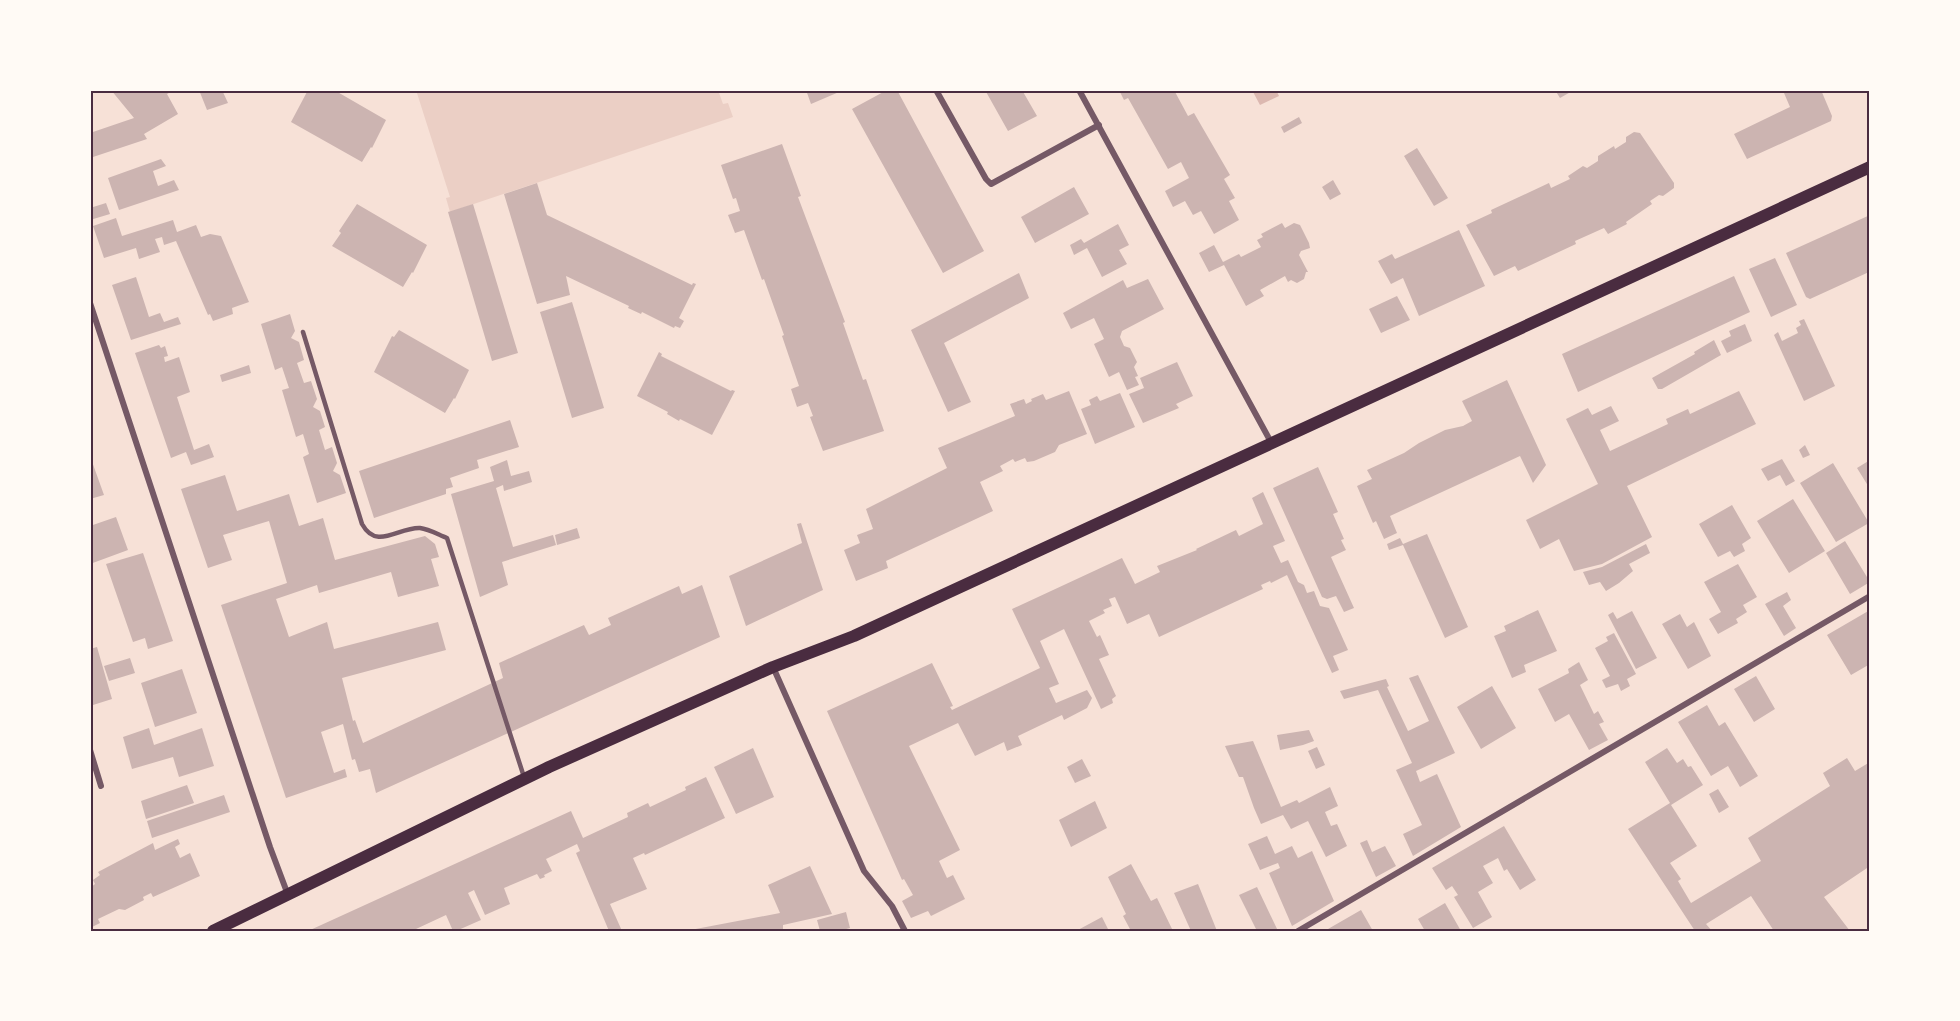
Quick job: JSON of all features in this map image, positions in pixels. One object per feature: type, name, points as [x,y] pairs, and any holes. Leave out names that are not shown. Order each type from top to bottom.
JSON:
[{"type":"main road","points":[[220,930],[525,779],[773,667],[865,631],[1870,167]]},
{"type":"street","points":[[936,90],[991,184],[1099,125]]},
{"type":"street","points":[[1079,90],[1272,444]]},
{"type":"street","points":[[90,303],[273,857],[288,896]]},
{"type":"street","points":[[1298,931],[1870,596]]},
{"type":"street","points":[[773,667],[864,871],[892,906],[905,931]]},
{"type":"street","points":[[90,750],[101,786]]},
{"type":"lane","points":[[303,332],[362,524],[367,533],[375,538],[421,528],[447,538],[525,779]]},
{"type":"shaded area","points":[[416,90],[718,90],[723,104],[728,103],[733,117],[450,212],[446,198],[450,197]]},
{"type":"shaded area","points":[[1252,90],[1276,90],[1279,96],[1260,105]]},
{"type":"building","points":[[111,90],[174,90],[167,94],[178,114],[144,134],[147,139],[90,158],[90,133],[134,118]]},
{"type":"building","points":[[199,90],[222,90],[228,103],[207,110]]},
{"type":"building","points":[[308,90],[334,90],[386,120],[362,162],[291,122]]},
{"type":"building","points":[[806,90],[838,90],[839,92],[811,104]]},
{"type":"building","points":[[887,90],[897,90],[984,251],[943,273],[852,109]]},
{"type":"building","points":[[985,90],[1022,90],[1037,116],[1008,131]]},
{"type":"building","points":[[1119,90],[1174,90],[1188,116],[1194,113],[1230,175],[1224,179],[1235,198],[1229,201],[1239,220],[1214,234],[1201,211],[1193,215],[1185,201],[1173,207],[1165,191],[1189,178],[1181,162],[1168,169],[1128,98],[1124,100]]},
{"type":"building","points":[[1555,90],[1574,90],[1560,98]]},
{"type":"building","points":[[1786,90],[1821,90],[1832,116],[1831,121],[1747,159],[1734,134],[1790,107],[1784,93]]},
{"type":"building","points":[[1299,117],[1302,123],[1284,133],[1281,127]]},
{"type":"building","points":[[1634,132],[1640,133],[1674,183],[1674,188],[1650,201],[1652,204],[1626,222],[1627,224],[1608,234],[1604,228],[1518,271],[1515,266],[1494,276],[1466,225],[1492,213],[1491,210],[1549,183],[1551,188],[1570,179],[1568,176],[1583,166],[1587,168],[1598,161],[1598,156],[1626,142],[1626,137]]},
{"type":"building","points":[[782,144],[801,196],[798,197],[845,322],[843,323],[863,380],[866,379],[884,431],[823,451],[810,417],[813,416],[808,403],[797,407],[791,389],[799,386],[764,279],[762,280],[744,230],[735,233],[728,215],[740,211],[736,198],[733,199],[721,165]]},
{"type":"building","points":[[1417,148],[1448,198],[1434,206],[1404,156]]},
{"type":"building","points":[[161,159],[166,166],[153,171],[158,186],[174,180],[179,190],[119,210],[108,178]]},
{"type":"building","points":[[1333,180],[1341,194],[1330,200],[1322,187]]},
{"type":"building","points":[[537,183],[547,215],[692,285],[696,284],[679,318],[684,321],[680,328],[675,326],[674,328],[642,312],[641,314],[566,276],[570,295],[537,304],[504,194]]},
{"type":"building","points":[[1074,187],[1089,214],[1035,243],[1021,217]]},
{"type":"building","points":[[106,203],[110,214],[90,220],[90,208]]},
{"type":"building","points":[[357,204],[427,245],[403,287],[332,246]]},
{"type":"building","points":[[473,204],[518,353],[492,361],[448,212]]},
{"type":"building","points":[[1870,215],[1870,268],[1867,269],[1869,272],[1810,299],[1806,297],[1786,253]]},
{"type":"building","points":[[116,218],[122,236],[173,220],[177,232],[196,225],[201,237],[210,234],[221,236],[249,302],[232,308],[233,314],[213,321],[210,314],[208,315],[176,241],[164,245],[162,237],[155,239],[160,252],[139,259],[136,248],[104,258],[93,226]]},
{"type":"building","points":[[1282,223],[1285,228],[1294,223],[1300,225],[1310,248],[1301,251],[1299,255],[1308,272],[1304,279],[1297,283],[1291,280],[1288,282],[1285,276],[1260,290],[1264,296],[1246,306],[1224,265],[1209,272],[1199,253],[1214,245],[1223,262],[1239,254],[1241,257],[1261,247],[1257,240],[1263,237],[1261,234]]},
{"type":"building","points":[[1118,224],[1129,245],[1119,250],[1127,264],[1102,277],[1087,248],[1074,255],[1070,245],[1081,239],[1084,243]]},
{"type":"building","points":[[1459,230],[1485,286],[1419,316],[1403,278],[1391,284],[1378,261],[1392,254],[1395,259]]},
{"type":"building","points":[[1775,258],[1797,305],[1771,317],[1749,269]]},
{"type":"building","points":[[1019,273],[1029,298],[944,343],[971,402],[948,412],[911,330]]},
{"type":"building","points":[[1734,276],[1750,312],[1578,392],[1562,354]]},
{"type":"building","points":[[136,277],[149,317],[160,313],[164,322],[178,317],[181,324],[131,340],[112,285]]},
{"type":"building","points":[[1148,279],[1164,309],[1122,331],[1120,337],[1124,346],[1130,348],[1137,362],[1134,367],[1139,385],[1127,390],[1119,372],[1109,377],[1094,344],[1104,339],[1094,318],[1071,329],[1063,313],[1123,280],[1127,288]]},
{"type":"building","points":[[1397,296],[1410,320],[1381,333],[1369,309]]},
{"type":"building","points":[[572,302],[604,408],[572,418],[540,312]]},
{"type":"building","points":[[290,314],[295,331],[291,338],[299,342],[304,360],[297,363],[304,383],[311,381],[317,399],[313,407],[320,411],[325,427],[319,430],[325,450],[332,447],[337,463],[333,471],[340,475],[346,493],[317,503],[303,457],[309,454],[303,434],[296,437],[282,390],[289,388],[282,367],[275,370],[261,324]]},
{"type":"building","points":[[1804,319],[1835,386],[1804,401],[1774,335],[1778,332],[1782,341],[1798,333],[1796,328],[1801,325],[1799,321]]},
{"type":"building","points":[[1745,324],[1752,341],[1727,353],[1721,341],[1731,336],[1729,331]]},
{"type":"building","points":[[399,330],[469,370],[455,399],[445,413],[374,372],[392,336],[394,337]]},
{"type":"building","points":[[1714,340],[1721,355],[1662,389],[1658,389],[1652,378],[1695,354],[1694,352]]},
{"type":"building","points":[[159,345],[161,348],[165,346],[168,356],[164,357],[165,362],[179,357],[190,392],[177,397],[194,450],[209,444],[214,457],[191,465],[186,452],[171,458],[135,353]]},
{"type":"building","points":[[659,352],[661,356],[735,391],[712,435],[680,419],[679,421],[667,414],[668,412],[637,396]]},
{"type":"building","points":[[1177,362],[1193,396],[1176,404],[1179,408],[1143,423],[1129,394],[1144,388],[1140,378]]},
{"type":"building","points":[[249,365],[251,373],[222,382],[220,375]]},
{"type":"building","points":[[1507,380],[1546,465],[1533,483],[1520,456],[1390,516],[1397,533],[1384,539],[1376,521],[1373,523],[1357,486],[1372,479],[1367,470],[1445,430],[1463,426],[1472,421],[1462,401]]},
{"type":"building","points":[[1069,391],[1087,434],[1059,445],[1055,452],[1034,461],[1027,462],[1025,458],[1015,462],[1013,459],[1000,466],[1003,471],[980,482],[993,511],[886,561],[888,568],[856,581],[844,550],[860,543],[857,535],[873,529],[866,509],[947,468],[938,448],[1015,416],[1010,404],[1024,399],[1026,404],[1043,394],[1046,400]]},
{"type":"building","points":[[1739,391],[1756,424],[1627,486],[1652,537],[1602,564],[1574,571],[1559,539],[1540,549],[1526,520],[1598,484],[1566,419],[1588,408],[1592,415],[1611,406],[1619,421],[1600,430],[1610,451],[1668,424],[1666,419],[1688,409],[1690,414]]},
{"type":"building","points":[[1120,393],[1135,427],[1095,444],[1081,409],[1091,405],[1089,400],[1097,396],[1100,401]]},
{"type":"building","points":[[510,420],[519,447],[477,460],[479,468],[450,478],[453,487],[446,489],[446,494],[374,518],[359,471]]},
{"type":"building","points":[[1805,445],[1810,455],[1803,458],[1799,450]]},
{"type":"building","points":[[90,456],[104,495],[90,499]]},
{"type":"building","points":[[1782,459],[1795,481],[1786,486],[1780,475],[1768,481],[1761,469]]},
{"type":"building","points":[[507,460],[511,476],[529,471],[532,482],[504,491],[503,485],[496,488],[513,547],[553,535],[556,545],[502,562],[508,585],[480,597],[451,494],[494,481],[490,467]]},
{"type":"building","points":[[1870,460],[1870,489],[1857,468]]},
{"type":"building","points":[[1833,463],[1869,523],[1836,542],[1800,483]]},
{"type":"building","points":[[1318,467],[1338,512],[1333,514],[1344,539],[1341,540],[1346,550],[1331,557],[1354,608],[1344,612],[1336,596],[1327,599],[1322,597],[1273,488]]},
{"type":"building","points":[[225,475],[237,511],[289,494],[299,526],[323,518],[335,560],[425,536],[435,544],[439,557],[431,559],[439,586],[398,597],[391,572],[319,593],[317,585],[276,599],[289,637],[327,622],[334,649],[438,622],[446,650],[342,678],[353,721],[355,720],[363,743],[503,678],[499,663],[584,625],[589,635],[611,625],[608,618],[679,586],[682,594],[702,585],[720,637],[376,793],[370,769],[359,772],[355,759],[352,760],[343,724],[321,732],[334,773],[345,769],[347,777],[286,798],[221,605],[287,583],[269,521],[223,535],[232,560],[208,568],[181,489]]},
{"type":"building","points":[[1263,492],[1285,541],[1273,546],[1281,563],[1288,560],[1298,582],[1304,585],[1307,593],[1314,591],[1320,606],[1329,608],[1348,650],[1333,656],[1339,670],[1332,673],[1287,575],[1261,585],[1263,589],[1159,637],[1149,614],[1127,624],[1115,597],[1109,599],[1112,606],[1103,610],[1105,613],[1089,621],[1097,637],[1100,635],[1109,655],[1099,659],[1116,696],[1112,699],[1113,703],[1101,709],[1064,629],[1040,641],[1059,684],[1049,688],[1056,703],[1087,690],[1092,698],[1087,708],[1064,720],[1062,715],[1018,736],[1022,745],[1007,751],[1004,742],[975,756],[958,723],[909,746],[960,850],[939,861],[947,878],[953,875],[965,899],[931,916],[928,911],[911,918],[902,901],[913,895],[904,879],[902,880],[827,711],[932,663],[953,706],[950,707],[952,710],[1040,668],[1012,609],[1122,558],[1135,584],[1160,572],[1157,566],[1197,550],[1236,530],[1239,536],[1263,524],[1252,498]]},
{"type":"building","points":[[1793,499],[1825,551],[1789,573],[1757,521]]},
{"type":"building","points":[[1732,505],[1751,538],[1742,544],[1745,551],[1734,557],[1730,551],[1718,557],[1699,524]]},
{"type":"building","points":[[116,517],[128,550],[90,564],[90,526]]},
{"type":"building","points":[[801,523],[823,590],[746,626],[729,576],[802,543],[797,524]]},
{"type":"building","points":[[577,528],[580,538],[557,545],[555,535]]},
{"type":"building","points":[[1427,534],[1468,627],[1445,638],[1403,545],[1389,550],[1387,544],[1400,538],[1403,544]]},
{"type":"building","points":[[1845,541],[1870,582],[1850,594],[1826,553]]},
{"type":"building","points":[[1646,544],[1650,553],[1629,564],[1633,571],[1619,583],[1606,591],[1600,582],[1589,585],[1583,572],[1602,567]]},
{"type":"building","points":[[143,553],[173,641],[148,649],[145,638],[133,642],[106,564]]},
{"type":"building","points":[[1738,564],[1757,597],[1743,605],[1747,612],[1736,619],[1738,623],[1718,634],[1709,619],[1721,612],[1704,582]]},
{"type":"building","points":[[1787,592],[1791,600],[1783,606],[1796,628],[1784,636],[1765,604]]},
{"type":"building","points":[[1538,610],[1557,651],[1524,665],[1526,672],[1512,678],[1494,636],[1506,631],[1504,626]]},
{"type":"building","points":[[1870,610],[1870,664],[1851,675],[1827,635]]},
{"type":"building","points":[[1632,611],[1657,658],[1636,669],[1608,615],[1613,612],[1617,619]]},
{"type":"building","points":[[1680,614],[1687,627],[1694,622],[1711,656],[1688,669],[1662,624]]},
{"type":"building","points":[[1614,633],[1636,674],[1627,679],[1630,686],[1621,691],[1618,684],[1606,688],[1602,680],[1610,676],[1595,648],[1608,641],[1606,637]]},
{"type":"building","points":[[97,647],[112,699],[93,705],[90,697],[90,649]]},
{"type":"building","points":[[130,658],[135,673],[109,681],[104,666]]},
{"type":"building","points":[[1579,662],[1588,680],[1580,685],[1594,714],[1598,711],[1604,722],[1599,724],[1608,740],[1589,750],[1569,714],[1555,722],[1538,689],[1569,673],[1568,669]]},
{"type":"building","points":[[182,669],[197,713],[155,727],[141,683]]},
{"type":"building","points":[[1418,675],[1455,753],[1416,771],[1420,782],[1437,774],[1461,827],[1413,856],[1403,834],[1422,825],[1396,770],[1412,763],[1378,690],[1344,699],[1340,691],[1386,679],[1389,686],[1387,687],[1408,731],[1429,721],[1409,678]]},
{"type":"building","points":[[1756,676],[1775,709],[1754,722],[1734,689]]},
{"type":"building","points":[[1492,686],[1516,728],[1481,749],[1457,707]]},
{"type":"building","points":[[1707,705],[1719,726],[1725,722],[1758,776],[1740,787],[1728,766],[1711,776],[1678,722]]},
{"type":"building","points":[[149,728],[154,745],[202,728],[214,766],[179,777],[173,757],[132,769],[123,737]]},
{"type":"building","points":[[1309,730],[1314,741],[1280,750],[1277,735]]},
{"type":"building","points":[[1253,741],[1281,807],[1297,800],[1299,803],[1330,787],[1338,806],[1325,812],[1331,826],[1337,824],[1347,846],[1326,857],[1308,821],[1291,829],[1283,815],[1261,824],[1243,777],[1239,777],[1225,746]]},
{"type":"building","points":[[1317,747],[1325,765],[1316,769],[1308,751]]},
{"type":"building","points":[[753,748],[774,797],[736,814],[714,767]]},
{"type":"building","points":[[1667,748],[1677,763],[1683,759],[1688,767],[1691,766],[1703,785],[1671,805],[1697,846],[1670,863],[1681,879],[1678,881],[1691,903],[1761,861],[1748,838],[1830,786],[1823,773],[1847,758],[1855,771],[1870,762],[1870,866],[1824,897],[1850,931],[1774,931],[1751,896],[1706,924],[1712,931],[1695,931],[1628,829],[1670,803],[1645,762]]},
{"type":"building","points":[[1082,759],[1091,776],[1075,783],[1067,767]]},
{"type":"building","points":[[706,777],[725,818],[645,855],[644,853],[633,858],[647,889],[610,904],[622,931],[609,931],[576,853],[580,851],[577,844],[546,859],[552,871],[544,875],[545,877],[540,879],[537,874],[504,888],[510,904],[485,915],[474,890],[468,893],[481,920],[456,931],[453,931],[446,915],[416,931],[308,931],[571,811],[583,838],[628,817],[627,813],[648,803],[650,807],[686,790],[685,787]]},
{"type":"building","points":[[187,785],[194,803],[146,819],[141,801]]},
{"type":"building","points":[[1718,789],[1729,807],[1719,813],[1709,794]]},
{"type":"building","points":[[224,795],[230,812],[152,838],[147,821]]},
{"type":"building","points":[[1095,801],[1107,828],[1071,847],[1059,820]]},
{"type":"building","points":[[1504,826],[1536,880],[1520,890],[1507,869],[1504,871],[1498,858],[1483,866],[1493,883],[1478,892],[1492,917],[1473,928],[1454,897],[1458,895],[1452,886],[1446,890],[1432,868]]},
{"type":"building","points":[[1267,836],[1275,854],[1292,846],[1298,858],[1312,851],[1334,901],[1292,926],[1269,873],[1280,868],[1278,863],[1260,870],[1248,844]]},
{"type":"building","points":[[178,839],[180,844],[175,847],[180,858],[190,853],[200,876],[153,897],[151,893],[143,897],[144,900],[125,910],[119,909],[98,919],[100,923],[90,928],[90,888],[95,884],[93,880],[100,875],[98,872],[153,843],[155,850]]},
{"type":"building","points":[[1367,840],[1372,852],[1385,846],[1396,866],[1376,877],[1360,843]]},
{"type":"building","points":[[1131,864],[1151,901],[1157,898],[1173,931],[1131,931],[1123,916],[1126,914],[1108,877]]},
{"type":"building","points":[[810,866],[832,914],[783,925],[783,931],[685,931],[780,913],[768,885]]},
{"type":"building","points":[[1198,884],[1217,931],[1191,931],[1174,893]]},
{"type":"building","points":[[1257,887],[1278,931],[1257,931],[1239,895]]},
{"type":"building","points":[[1445,903],[1461,931],[1425,931],[1418,919]]},
{"type":"building","points":[[1361,910],[1373,931],[1329,931],[1328,929]]},
{"type":"building","points":[[846,912],[850,928],[839,931],[820,931],[817,920]]},
{"type":"building","points":[[1102,917],[1109,931],[1076,931]]}]
